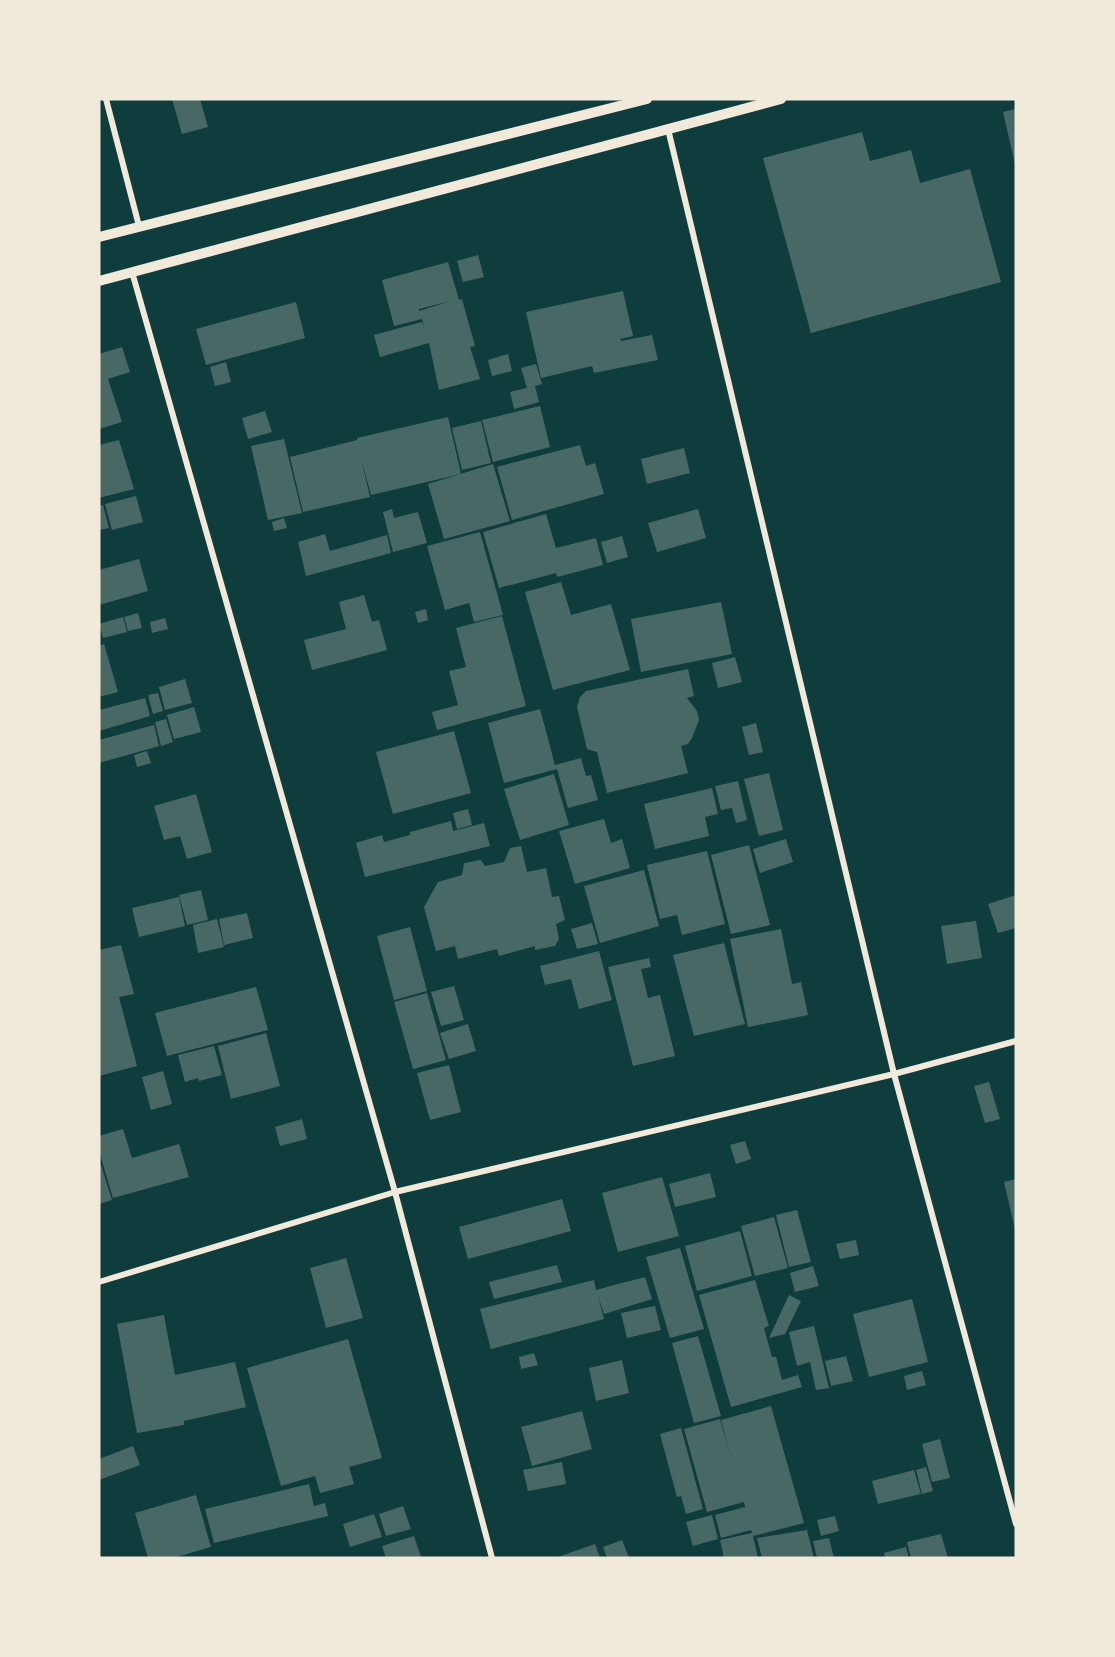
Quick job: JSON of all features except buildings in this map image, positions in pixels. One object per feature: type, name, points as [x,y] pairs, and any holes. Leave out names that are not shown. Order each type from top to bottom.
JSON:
[{"type":"street","points":[[106,99],[139,226]]},
{"type":"street","points":[[99,237],[624,102],[647,99]]},
{"type":"street","points":[[99,281],[781,99]]},
{"type":"street","points":[[668,129],[894,1074],[1016,1524]]},
{"type":"street","points":[[132,272],[395,1192],[492,1558]]},
{"type":"street","points":[[99,1282],[395,1192],[894,1074],[1016,1041]]}]
